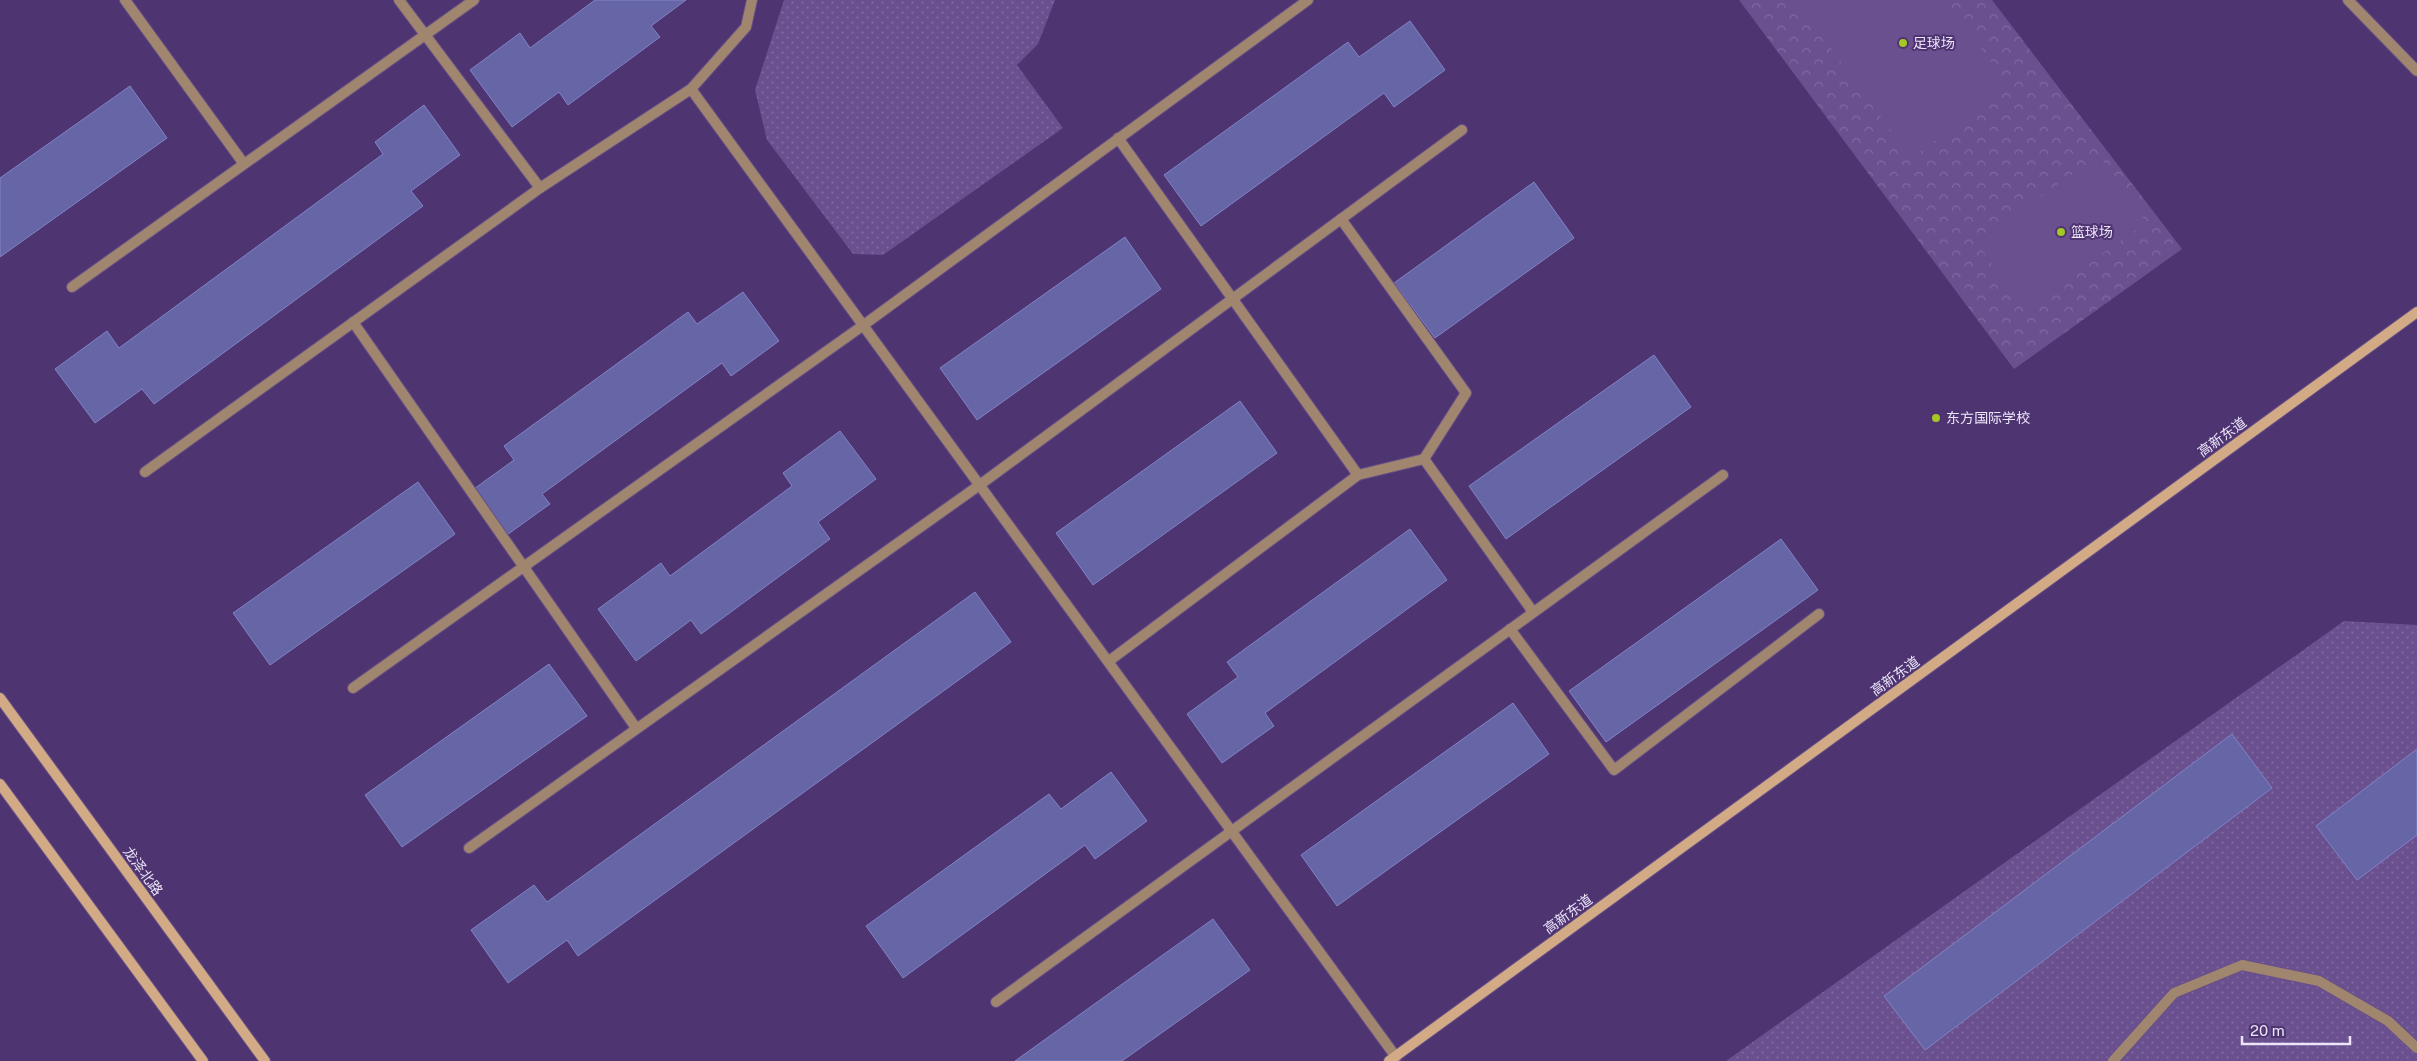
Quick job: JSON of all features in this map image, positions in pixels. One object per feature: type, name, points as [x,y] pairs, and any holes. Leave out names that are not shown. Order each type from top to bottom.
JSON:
[{"type":"main road","name":"高新东道","points":[[1393,1059],[2417,312]]},
{"type":"main road","name":"龙泽北路","points":[[0,698],[265,1061]]},
{"type":"main road","points":[[0,784],[203,1061]]},
{"type":"street","points":[[125,0],[244,164]]},
{"type":"street","points":[[399,0],[540,188]]},
{"type":"street","points":[[72,287],[474,0]]},
{"type":"street","points":[[145,472],[540,188],[691,89],[746,27],[752,0]]},
{"type":"street","points":[[353,688],[865,324],[1308,0]]},
{"type":"street","points":[[2348,0],[2417,71]]},
{"type":"street","points":[[691,89],[865,324],[1109,661],[1393,1059]]},
{"type":"street","points":[[469,848],[980,484],[1462,130]]},
{"type":"street","points":[[1118,138],[1231,300],[1358,475]]},
{"type":"street","points":[[1109,661],[1358,475],[1424,459],[1466,393],[1341,219]]},
{"type":"street","points":[[354,322],[636,728]]},
{"type":"street","points":[[1424,459],[1533,612]]},
{"type":"street","points":[[996,1002],[1723,475]]},
{"type":"street","points":[[1510,629],[1614,770],[1819,614]]},
{"type":"street","points":[[2113,1061],[2174,993],[2242,965],[2319,980],[2388,1021],[2417,1048]]},
{"type":"green space","points":[[784,0],[1055,0],[1038,44],[1017,65],[1063,128],[883,255],[853,254],[767,140],[755,90]]},
{"type":"green space","points":[[1739,0],[1992,0],[2182,249],[2014,369]]},
{"type":"green space","name":"足球场","points":[[1796,0],[1946,0],[2009,87],[1911,158]]},
{"type":"green space","name":"篮球场","points":[[2099,156],[2146,223],[2023,309],[1976,241]]},
{"type":"green space","points":[[2344,621],[2417,625],[2417,1061],[1726,1061]]},
{"type":"building","points":[[595,0],[686,0],[651,26],[660,37],[568,105],[559,92],[512,127],[470,70],[520,33],[530,48]]},
{"type":"building","points":[[1410,21],[1445,70],[1394,107],[1384,93],[1201,226],[1164,175],[1348,42],[1359,57]]},
{"type":"building","points":[[130,86],[167,138],[0,257],[0,178]]},
{"type":"building","points":[[424,105],[460,155],[411,191],[423,206],[154,404],[142,389],[95,423],[55,369],[107,331],[119,348],[383,154],[375,142]]},
{"type":"building","points":[[1534,182],[1574,238],[1435,338],[1394,283]]},
{"type":"building","points":[[1125,237],[1161,289],[977,420],[940,368]]},
{"type":"building","points":[[743,292],[779,341],[731,376],[722,363],[542,494],[550,504],[504,537],[471,491],[514,460],[504,446],[688,312],[697,324]]},
{"type":"building","points":[[1654,355],[1691,407],[1506,539],[1469,486]]},
{"type":"building","points":[[1240,401],[1277,453],[1093,585],[1056,533]]},
{"type":"building","points":[[840,431],[876,479],[818,522],[830,539],[701,634],[691,620],[636,661],[598,609],[661,563],[670,576],[792,486],[783,473]]},
{"type":"building","points":[[418,482],[455,534],[270,665],[233,613]]},
{"type":"building","points":[[1410,529],[1447,580],[1265,713],[1274,726],[1222,763],[1187,714],[1238,677],[1227,662]]},
{"type":"building","points":[[1781,539],[1818,590],[1606,742],[1569,691]]},
{"type":"building","points":[[975,592],[1011,642],[578,956],[567,940],[508,983],[471,930],[534,885],[547,902]]},
{"type":"building","points":[[549,664],[587,716],[402,847],[365,795]]},
{"type":"building","points":[[1513,703],[1549,754],[1337,906],[1301,855]]},
{"type":"building","points":[[2232,734],[2272,788],[1925,1050],[1884,996]]},
{"type":"building","points":[[2417,749],[2417,835],[2357,880],[2316,826]]},
{"type":"building","points":[[1111,772],[1147,821],[1095,859],[1085,845],[903,978],[866,926],[1049,794],[1061,809]]},
{"type":"building","points":[[1213,919],[1250,970],[1122,1061],[1015,1061]]},
{"type":"place","name":"足球场","points":[[1903,43]]},
{"type":"place","name":"篮球场","points":[[2061,232]]},
{"type":"place","name":"东方国际学校","points":[[1936,418]]}]
